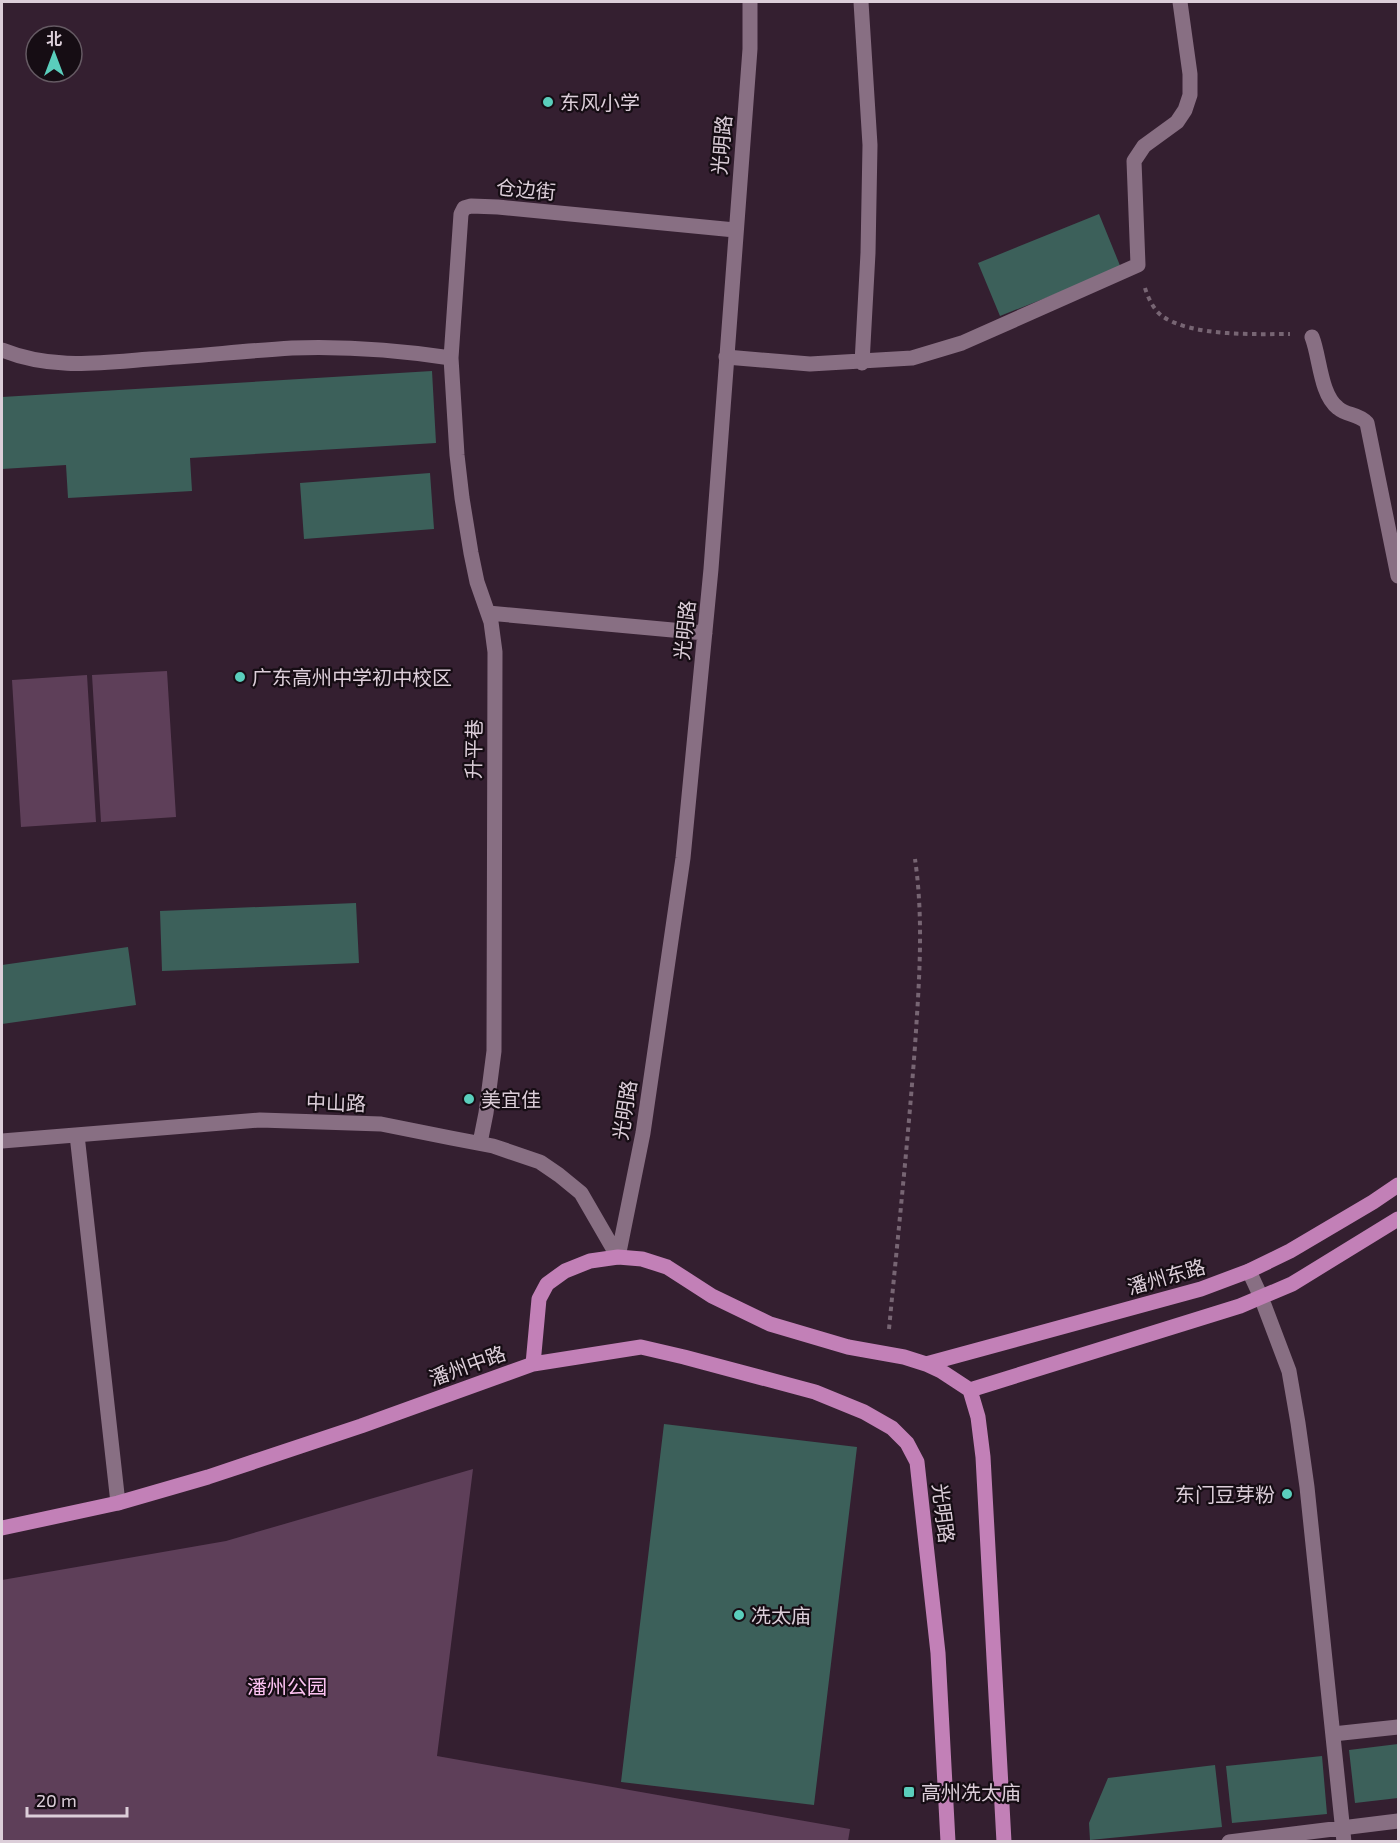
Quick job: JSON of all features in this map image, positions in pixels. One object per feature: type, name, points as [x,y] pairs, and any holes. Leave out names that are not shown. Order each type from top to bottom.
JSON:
[{"type":"main road","name":"潘州东路","points":[[926,1364],[1201,1289],[1249,1272],[1290,1251],[1398,1185]]},
{"type":"main road","points":[[970,1390],[1239,1306],[1292,1284],[1398,1219]]},
{"type":"main road","name":"潘州中路","points":[[2,1528],[118,1503],[208,1477],[361,1426],[532,1364],[539,1299],[547,1284],[565,1271],[590,1261],[618,1257],[642,1259],[667,1266],[712,1296],[770,1323],[848,1347],[887,1353],[926,1364],[970,1390]]},
{"type":"main road","name":"光明路","points":[[532,1364],[641,1347],[815,1392],[864,1412],[892,1428],[907,1443],[917,1462],[933,1596],[948,1842]]},
{"type":"main road","name":"光明路","points":[[970,1390],[978,1417],[983,1457],[1004,1842]]},
{"type":"street","name":"光明路","points":[[618,1257],[643,1133],[683,858],[705,633],[750,49],[750,2]]},
{"type":"street","points":[[861,2],[870,145],[868,253],[861,363]]},
{"type":"street","points":[[726,357],[810,364],[861,363],[912,358],[954,346],[1138,265],[1134,161],[1144,146],[1176,122],[1185,110],[1190,95],[1190,74],[1180,2]]},
{"type":"street","name":"仓边街","points":[[452,358],[460,218],[464,208],[498,207],[735,230]]},
{"type":"street","points":[[1312,337],[1319,367],[1335,405],[1340,410],[1360,416],[1366,423],[1395,544],[1398,576]]},
{"type":"street","points":[[2,350],[38,362],[54,364],[106,363],[326,347],[387,350],[452,358]]},
{"type":"street","name":"升平巷","points":[[452,358],[462,498],[477,582],[488,614],[495,652],[494,1015],[492,1072],[480,1143]]},
{"type":"street","points":[[488,614],[705,633]]},
{"type":"street","name":"中山路","points":[[2,1141],[260,1120],[381,1124],[480,1143],[540,1162],[580,1193],[618,1257]]},
{"type":"street","points":[[76,1135],[118,1503]]},
{"type":"street","points":[[1249,1272],[1289,1371],[1307,1487],[1343,1835]]},
{"type":"street","points":[[1333,1734],[1398,1727]]},
{"type":"street","points":[[1229,1842],[1343,1835],[1398,1821]]},
{"type":"path","points":[[1138,265],[1154,307],[1172,321],[1200,329],[1230,333],[1306,334],[1312,337]]},
{"type":"path","points":[[887,1353],[910,1114],[917,1014],[920,896],[915,859]]},
{"type":"green space","points":[[167,671],[176,817],[101,822],[92,675]]},
{"type":"green space","points":[[87,675],[96,822],[21,827],[12,680]]},
{"type":"green space","name":"潘州公园","points":[[473,1469],[437,1756],[850,1829],[848,1841],[2,1841],[2,1580],[226,1541]]},
{"type":"building","points":[[1099,214],[1121,268],[1000,316],[978,263]]},
{"type":"building","points":[[432,371],[436,443],[190,458],[192,491],[68,498],[66,465],[2,469],[2,397]]},
{"type":"building","points":[[430,473],[434,529],[304,539],[300,483]]},
{"type":"building","points":[[356,903],[359,963],[162,971],[160,911]]},
{"type":"building","points":[[128,947],[136,1005],[2,1024],[2,965]]},
{"type":"building","name":"冼太庙","points":[[664,1424],[857,1447],[814,1805],[621,1782]]},
{"type":"building","points":[[1398,1744],[1398,1798],[1355,1803],[1349,1750]]},
{"type":"building","points":[[1322,1756],[1327,1814],[1232,1823],[1226,1766]]},
{"type":"building","points":[[1215,1765],[1222,1827],[1090,1840],[1089,1823],[1108,1778]]},
{"type":"place","name":"东风小学","points":[[548,102]]},
{"type":"place","name":"广东高州中学初中校区","points":[[240,677]]},
{"type":"place","name":"美宜佳","points":[[469,1099]]},
{"type":"place","name":"东门豆芽粉","points":[[1287,1494]]},
{"type":"place","name":"冼太庙","points":[[739,1615]]},
{"type":"place","name":"高州冼太庙","points":[[909,1792]]}]
